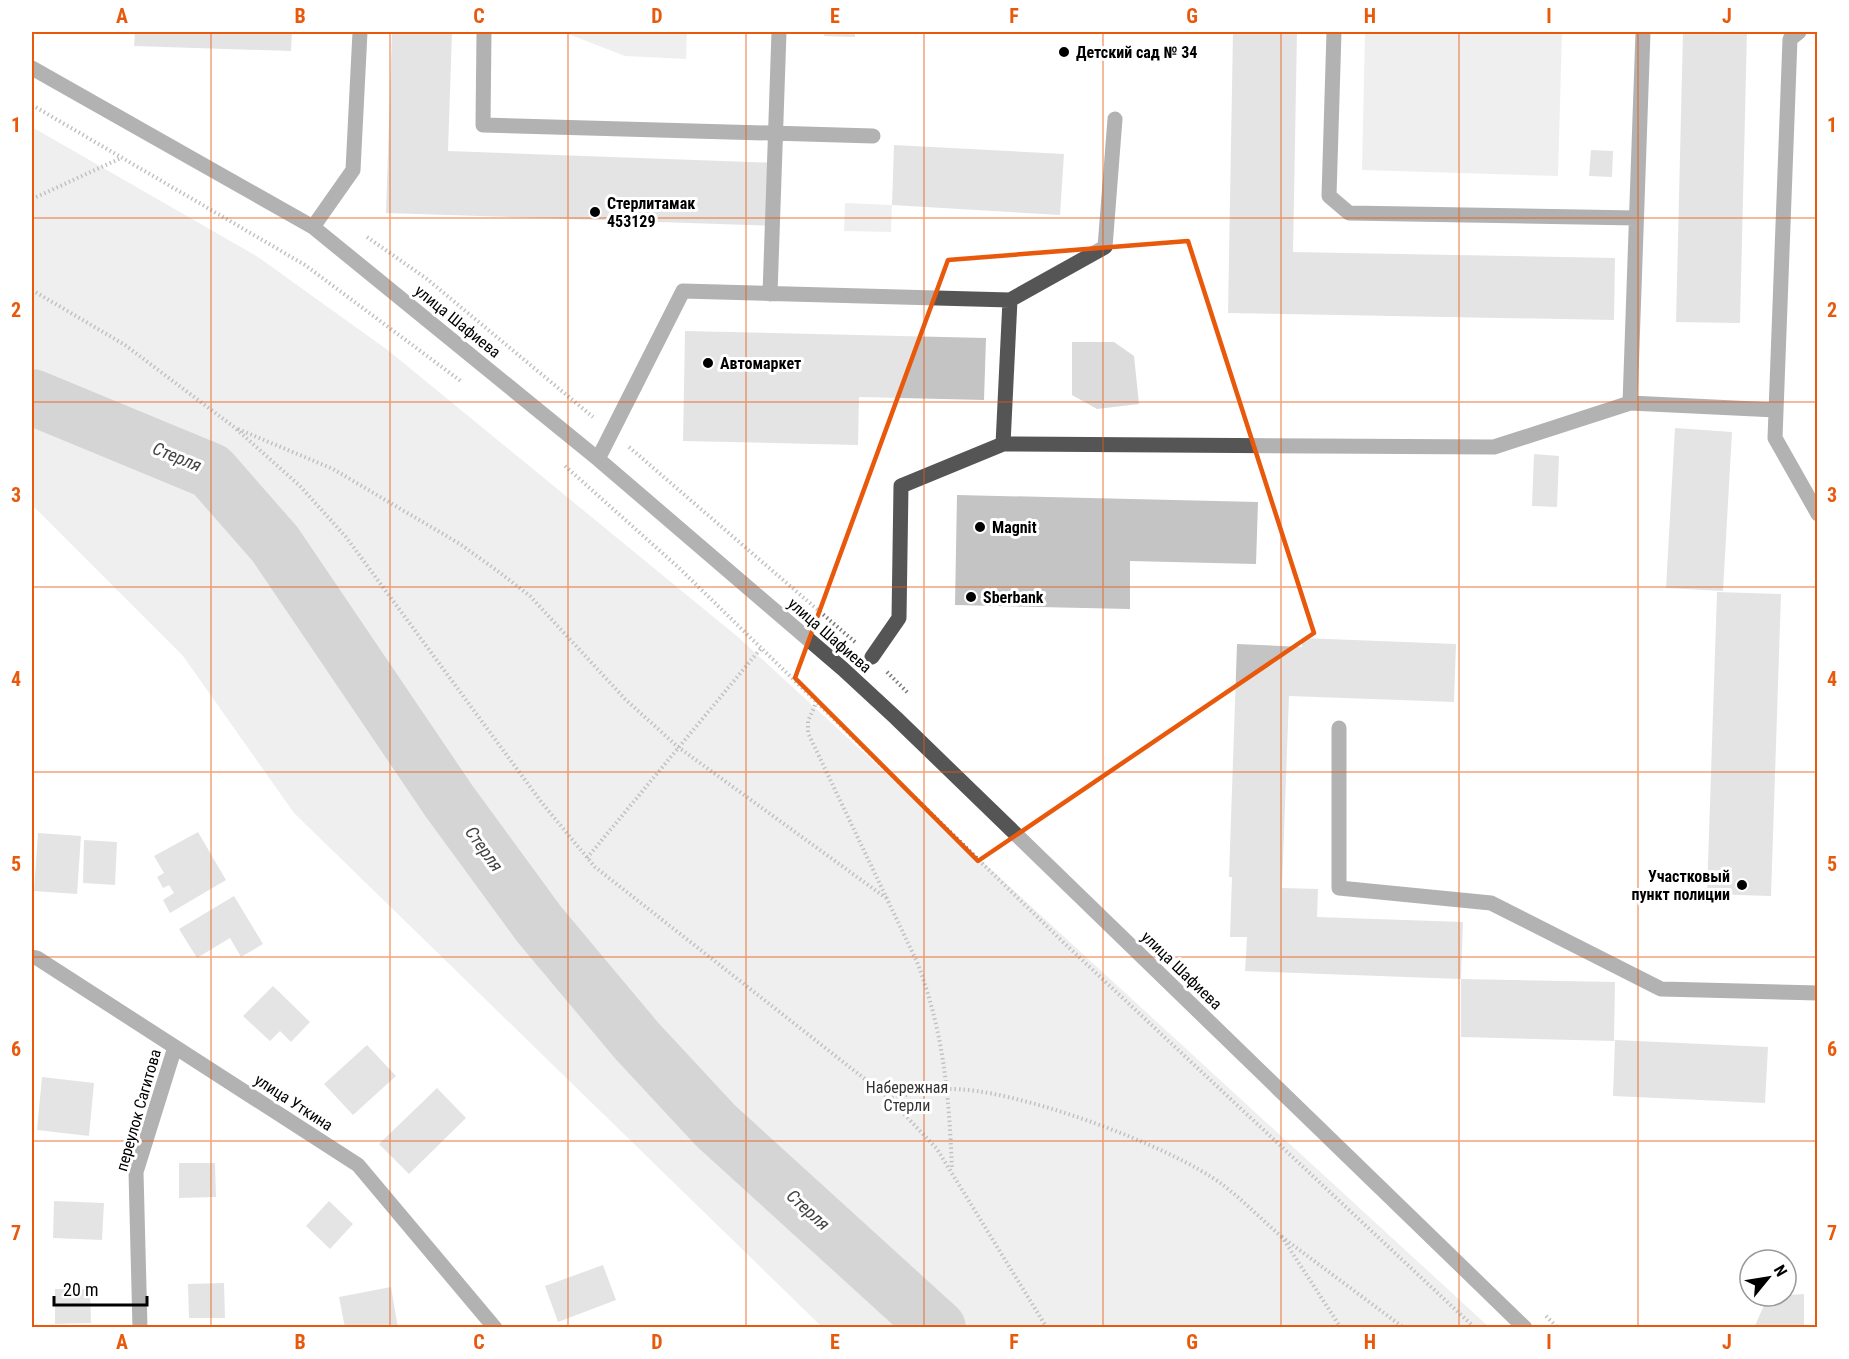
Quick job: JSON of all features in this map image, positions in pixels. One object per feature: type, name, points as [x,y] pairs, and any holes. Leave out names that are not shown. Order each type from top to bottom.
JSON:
[{"type":"street","points":[[313,227],[353,170],[360,32]]},
{"type":"street","points":[[484,32],[483,125],[873,136]]},
{"type":"street","points":[[770,294],[779,32]]},
{"type":"street","points":[[1334,32],[1329,196],[1350,213],[1636,218]]},
{"type":"street","points":[[1630,403],[1643,32]]},
{"type":"street","points":[[1799,32],[1790,39],[1775,438],[1818,514]]},
{"type":"street","name":"улица Шафиева","points":[[32,68],[313,227],[598,459],[843,669],[896,718],[1525,1328]]},
{"type":"street","points":[[598,459],[683,291],[1010,300],[1105,247],[1115,119]]},
{"type":"street","points":[[1003,444],[1010,300]]},
{"type":"street","points":[[872,657],[898,618],[901,486],[1003,444],[1494,447],[1630,403],[1776,410]]},
{"type":"street","points":[[1339,728],[1339,888],[1491,903],[1661,989],[1818,993]]},
{"type":"street","name":"улица Уткина","points":[[32,957],[37,958],[358,1165],[495,1328]]},
{"type":"street","name":"переулок Сагитова","points":[[140,1328],[136,1172],[175,1047]]},
{"type":"path","points":[[32,105],[304,265],[471,389]]},
{"type":"path","points":[[32,199],[122,158]]},
{"type":"path","points":[[32,290],[125,345],[234,427],[300,486],[346,537],[542,803],[587,858],[626,892],[889,1098],[937,1149],[1047,1328]]},
{"type":"path","points":[[234,427],[333,469],[460,544],[499,572],[530,596],[625,699],[678,747],[886,898]]},
{"type":"path","points":[[562,463],[762,647],[1064,942],[1475,1328]]},
{"type":"path","points":[[587,858],[762,647]]},
{"type":"path","points":[[817,700],[808,721],[808,733],[931,998],[949,1089],[952,1172]]},
{"type":"path","points":[[889,1098],[949,1089],[1009,1097],[1094,1124],[1162,1150],[1222,1184],[1282,1237],[1404,1328]]},
{"type":"path","points":[[1282,1237],[1341,1328]]},
{"type":"highlighted area","points":[[1188,241],[1314,633],[978,861],[795,678],[948,260]]},
{"type":"green space","points":[[563,32],[687,32],[686,59],[625,56]]},
{"type":"green space","points":[[1365,32],[1562,32],[1558,176],[1362,170]]},
{"type":"green space","name":"Набережная Стерли","points":[[32,127],[258,257],[389,351],[738,637],[1489,1327],[822,1327],[294,813],[183,656],[32,505]]},
{"type":"green space","points":[[845,203],[892,205],[891,232],[844,231]]},
{"type":"green space","points":[[1072,342],[1114,342],[1134,356],[1139,404],[1097,409],[1072,395]]},
{"type":"building","points":[[135,32],[292,32],[291,51],[134,46]]},
{"type":"building","points":[[392,32],[452,32],[448,151],[780,163],[778,226],[386,213]]},
{"type":"building","points":[[825,32],[855,32],[855,37],[824,36]]},
{"type":"building","points":[[1233,32],[1297,32],[1293,252],[1615,258],[1614,320],[1228,313]]},
{"type":"building","points":[[1683,32],[1747,32],[1740,323],[1676,322]]},
{"type":"building","points":[[894,145],[1064,154],[1060,215],[892,205]]},
{"type":"building","points":[[1591,150],[1613,151],[1612,177],[1589,176]]},
{"type":"building","points":[[685,331],[986,338],[984,400],[859,397],[858,445],[683,441]]},
{"type":"building","points":[[1675,428],[1732,432],[1723,591],[1666,588]]},
{"type":"building","points":[[1534,454],[1559,456],[1557,507],[1532,506]]},
{"type":"building","points":[[957,495],[1258,502],[1256,564],[1130,561],[1130,609],[955,605]]},
{"type":"building","points":[[1717,592],[1781,594],[1771,896],[1707,894]]},
{"type":"building","points":[[1302,638],[1456,644],[1454,702],[1289,696],[1282,888],[1318,889],[1317,917],[1463,922],[1461,979],[1245,971],[1247,937],[1230,937],[1232,877],[1229,877],[1237,644],[1302,647]]},
{"type":"building","points":[[198,832],[226,880],[170,913],[163,900],[174,893],[169,885],[163,888],[157,877],[164,873],[154,856]]},
{"type":"building","points":[[38,833],[81,836],[77,894],[34,891]]},
{"type":"building","points":[[84,840],[117,842],[115,885],[83,883]]},
{"type":"building","points":[[234,896],[263,944],[241,957],[230,938],[197,958],[179,929]]},
{"type":"building","points":[[1461,979],[1615,982],[1614,1041],[1461,1037]]},
{"type":"building","points":[[273,986],[310,1022],[291,1042],[280,1031],[270,1041],[243,1016]]},
{"type":"building","points":[[1615,1040],[1768,1047],[1765,1103],[1613,1096]]},
{"type":"building","points":[[367,1045],[396,1076],[353,1115],[324,1084]]},
{"type":"building","points":[[42,1077],[94,1083],[89,1136],[37,1130]]},
{"type":"building","points":[[437,1088],[466,1118],[409,1174],[379,1144]]},
{"type":"building","points":[[179,1163],[215,1163],[216,1197],[179,1198]]},
{"type":"building","points":[[54,1201],[104,1203],[102,1240],[53,1238]]},
{"type":"building","points":[[329,1201],[353,1224],[330,1249],[306,1226]]},
{"type":"building","points":[[603,1265],[616,1300],[558,1322],[545,1286]]},
{"type":"building","points":[[224,1283],[225,1318],[189,1318],[188,1284]]},
{"type":"building","points":[[391,1287],[398,1328],[345,1328],[339,1297]]},
{"type":"building","points":[[55,1289],[90,1289],[91,1323],[55,1324]]},
{"type":"building","points":[[1798,1294],[1804,1294],[1804,1328],[1754,1328],[1763,1308],[1798,1308]]},
{"type":"waterway","name":"Стерля","points":[[32,397],[211,471],[275,544],[449,801],[539,924],[637,1041],[716,1126],[938,1328]]},
{"type":"place","name":"Детский сад № 34","points":[[1064,52]]},
{"type":"place","name":"Стерлитамак 453129","points":[[595,212]]},
{"type":"place","name":"Автомаркет","points":[[708,363]]},
{"type":"place","name":"Magnit","points":[[980,527]]},
{"type":"place","name":"Sberbank","points":[[971,597]]},
{"type":"place","name":"Участковый пункт полиции","points":[[1742,885]]}]
